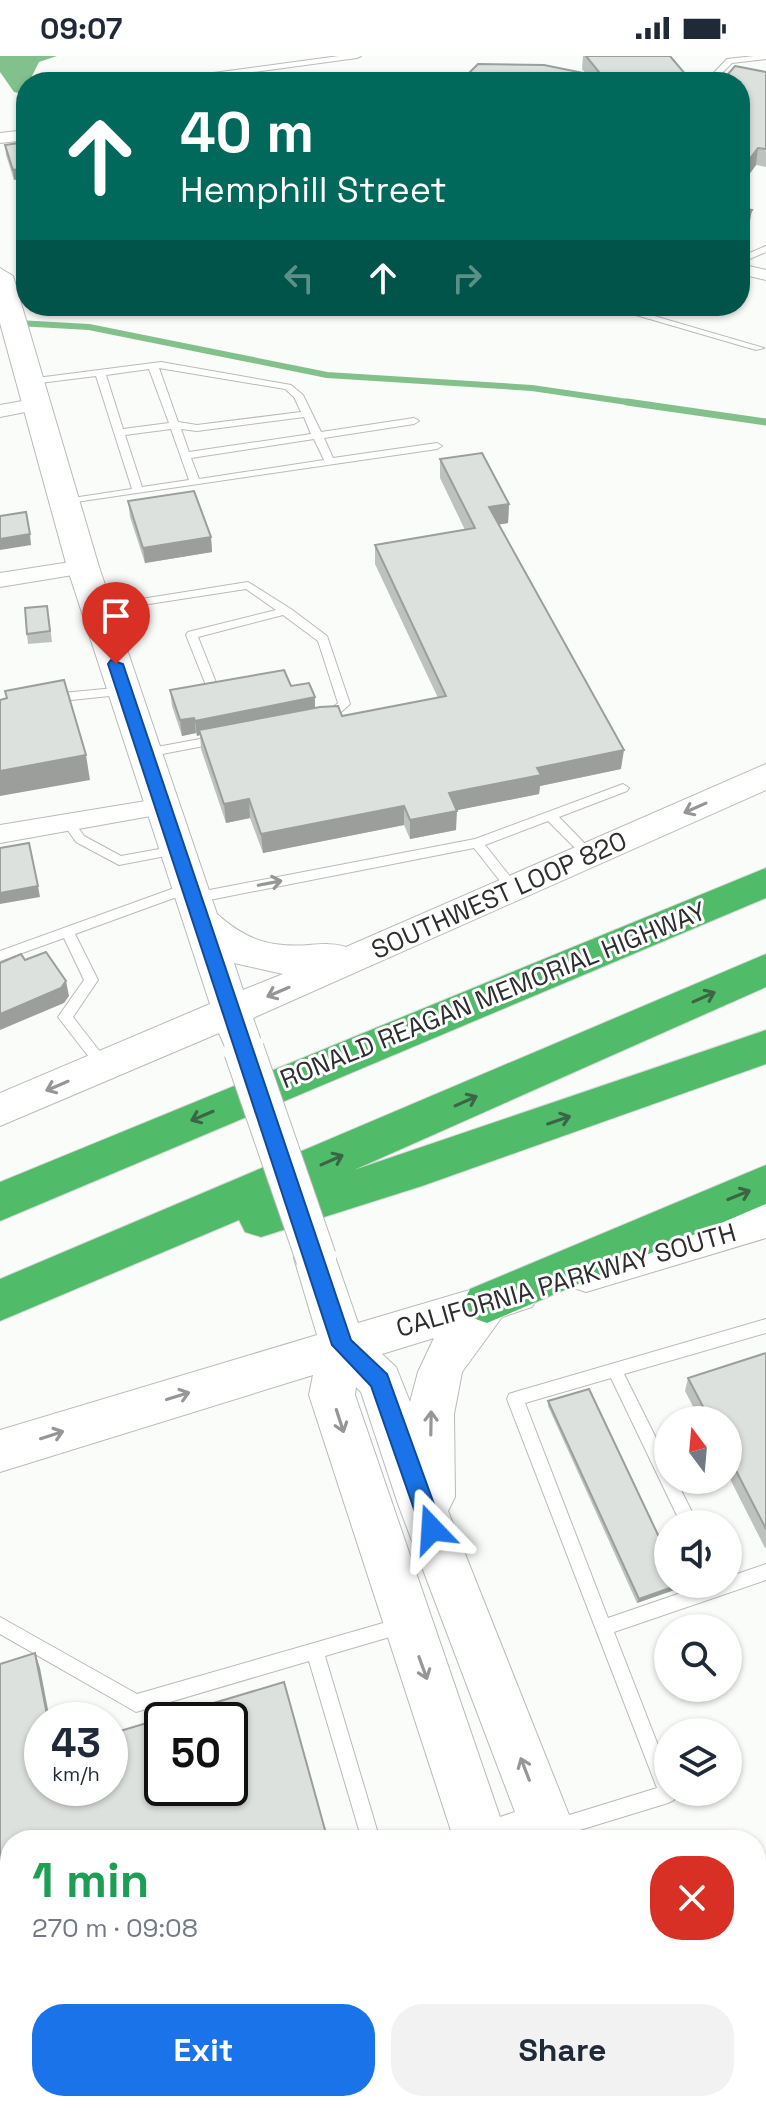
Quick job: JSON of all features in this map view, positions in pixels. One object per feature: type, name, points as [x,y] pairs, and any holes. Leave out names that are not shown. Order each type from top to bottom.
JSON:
[{"type":"highway","name":"RONALD REAGAN MEMORIAL HIGHWAY","points":[[0,1202],[766,882]]},
{"type":"highway","points":[[0,1301],[303,1173],[766,969]]},
{"type":"highway","points":[[79,1267],[238,1225],[406,1173],[766,1047]]},
{"type":"highway","points":[[487,1303],[766,1184]]},
{"type":"main road","points":[[0,276],[83,567],[316,1258],[342,1345],[332,1395],[478,1830]]},
{"type":"main road","name":"SOUTHWEST LOOP 820","points":[[0,1110],[104,1066],[238,1031],[366,954],[766,776]]},
{"type":"main road","points":[[195,902],[235,949],[267,960],[366,954]]},
{"type":"main road","name":"CALIFORNIA PARKWAY SOUTH","points":[[0,1451],[342,1345],[766,1221]]},
{"type":"main road","points":[[432,1529],[433,1383],[461,1331],[487,1303]]},
{"type":"main road","points":[[342,1345],[380,1381],[534,1830]]},
{"type":"street","points":[[0,411],[35,393]]},
{"type":"street","points":[[0,580],[83,567]]},
{"type":"street","points":[[0,834],[164,806]]},
{"type":"lane","points":[[236,72],[357,56]]},
{"type":"lane","points":[[719,72],[730,61],[766,57]]},
{"type":"lane","points":[[645,316],[759,348]]},
{"type":"lane","points":[[35,393],[100,372],[153,366],[288,387],[298,395],[330,462]]},
{"type":"lane","points":[[153,366],[195,482]]},
{"type":"lane","points":[[100,372],[138,491]]},
{"type":"lane","points":[[120,433],[175,425],[197,428],[306,414]]},
{"type":"lane","points":[[186,456],[414,421]]},
{"type":"lane","points":[[66,502],[437,446]]},
{"type":"lane","points":[[97,609],[248,585],[323,639],[344,704],[329,717],[314,721]]},
{"type":"lane","points":[[211,685],[192,635],[287,611]]},
{"type":"lane","points":[[31,700],[125,691]]},
{"type":"lane","points":[[146,753],[237,737]]},
{"type":"lane","points":[[0,956],[68,932],[477,843],[623,788]]},
{"type":"lane","points":[[550,815],[589,855]]},
{"type":"lane","points":[[68,822],[80,839],[119,861],[178,850]]},
{"type":"lane","points":[[477,843],[513,888]]},
{"type":"lane","points":[[68,932],[91,980],[65,1017],[104,1066]]},
{"type":"lane","points":[[557,1830],[668,1794],[515,1399],[766,1326]]},
{"type":"lane","points":[[614,1369],[654,1451]]},
{"type":"lane","points":[[742,1579],[766,1572]]},
{"type":"lane","points":[[602,1628],[686,1598]]},
{"type":"lane","points":[[0,1625],[136,1703],[407,1623]]},
{"type":"lane","points":[[315,1651],[368,1830]]},
{"type":"shaded area","points":[[0,56],[57,56],[39,62],[34,72],[16,72],[16,92],[0,72]]},
{"type":"building","points":[[586,56],[670,56],[684,72],[599,72]]},
{"type":"building","points":[[478,64],[544,65],[578,72],[470,72]]},
{"type":"building","points":[[735,66],[766,72],[766,149],[758,148],[750,158],[750,72],[730,72]]},
{"type":"building","points":[[16,143],[16,170],[13,170],[5,145]]},
{"type":"building","points":[[482,453],[509,504],[489,507],[624,750],[537,768],[541,775],[449,793],[457,811],[410,820],[404,806],[261,834],[249,799],[224,804],[199,730],[320,707],[338,706],[342,716],[446,696],[375,545],[475,528],[440,459]]},
{"type":"building","points":[[194,491],[211,537],[143,548],[128,501]]},
{"type":"building","points":[[26,512],[30,534],[0,539],[0,516]]},
{"type":"building","points":[[47,606],[50,631],[27,634],[25,608]]},
{"type":"building","points":[[284,670],[291,686],[309,683],[315,697],[195,721],[194,718],[180,720],[170,690]]},
{"type":"building","points":[[64,680],[86,755],[0,771],[0,700],[7,698],[5,691]]},
{"type":"building","points":[[29,843],[38,886],[0,893],[0,848]]},
{"type":"building","points":[[46,952],[66,981],[61,988],[0,1014],[0,963],[21,954],[25,960]]},
{"type":"building","points":[[766,1353],[766,1529],[742,1482],[742,1406],[703,1406],[688,1378]]},
{"type":"building","points":[[589,1389],[654,1526],[654,1594],[639,1599],[548,1401]]},
{"type":"building","points":[[35,1653],[45,1702],[24,1702],[24,1806],[128,1806],[128,1729],[144,1724],[144,1806],[248,1806],[248,1702],[217,1702],[284,1682],[325,1830],[0,1830],[0,1664]]},
{"type":"waterway","points":[[0,322],[89,327],[327,375],[532,388],[641,404]]},
{"type":"waterway","points":[[627,402],[766,422]]},
{"type":"route","points":[[116,664],[316,1258],[342,1345],[380,1381],[432,1529]]}]
